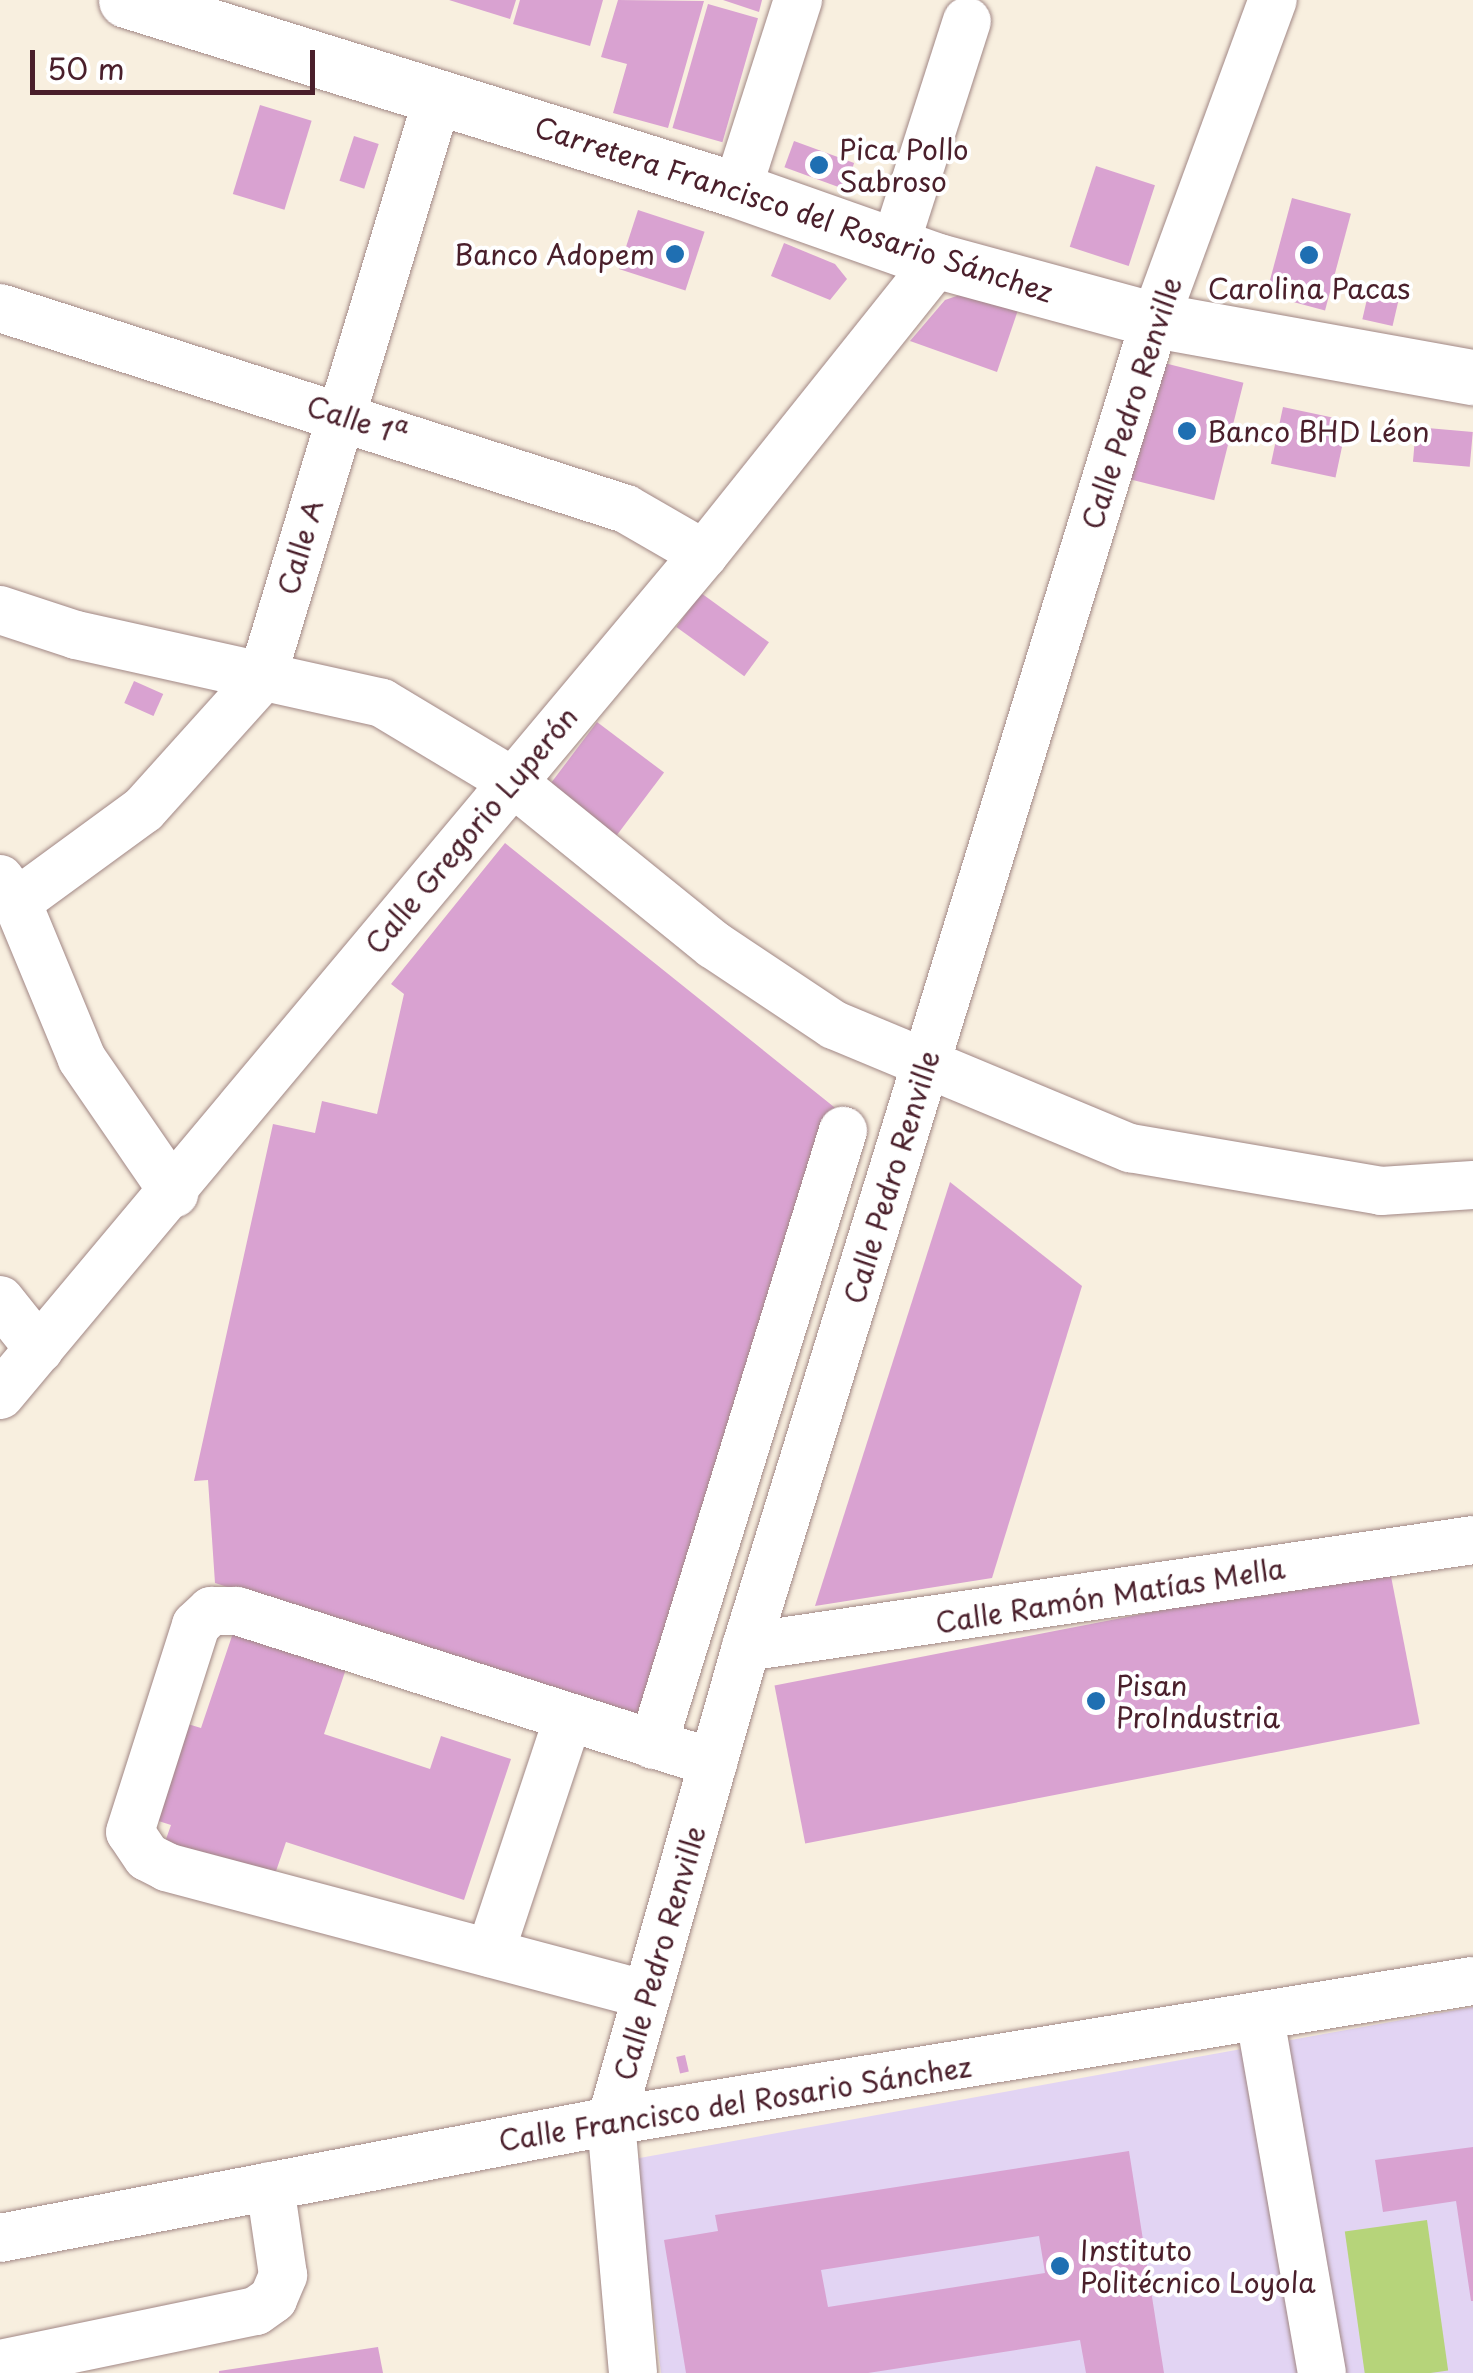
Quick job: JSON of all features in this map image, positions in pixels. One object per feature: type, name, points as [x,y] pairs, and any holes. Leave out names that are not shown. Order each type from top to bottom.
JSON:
[{"type":"main road","name":"Carretera Francisco del Rosario Sánchez","points":[[126,0],[200,10],[438,97],[737,190],[916,253],[1155,320],[1473,377]]},
{"type":"street","points":[[737,190],[798,0]]},
{"type":"street","name":"Calle Pedro Renville","points":[[633,2373],[611,2121],[746,1647],[1155,320],[1273,0]]},
{"type":"street","points":[[916,253],[966,22]]},
{"type":"street","name":"Calle A","points":[[8,891],[144,810],[262,678],[438,97]]},
{"type":"street","name":"Calle Gregorio Luperón","points":[[0,1395],[174,1193],[510,780],[704,554],[916,253]]},
{"type":"street","name":"Calle 1ª","points":[[0,308],[626,508],[704,554]]},
{"type":"street","points":[[0,610],[76,635],[382,703],[510,780],[714,945],[834,1025],[1130,1148],[1382,1191],[1473,1185]]},
{"type":"street","points":[[8,891],[82,1059],[174,1193]]},
{"type":"street","points":[[654,1744],[844,1131]]},
{"type":"street","points":[[0,1300],[39,1349]]},
{"type":"street","name":"Calle Ramón Matías Mella","points":[[746,1647],[1473,1540]]},
{"type":"street","points":[[646,1995],[147,1857],[130,1832],[196,1625],[211,1611],[237,1611],[713,1762]]},
{"type":"street","points":[[490,1953],[568,1718]]},
{"type":"street","name":"Calle Francisco del Rosario Sánchez","points":[[0,2238],[611,2121],[1473,1981]]},
{"type":"street","points":[[1260,2018],[1322,2373]]},
{"type":"street","points":[[0,2364],[256,2311],[274,2299],[283,2275],[270,2186]]},
{"type":"shaded area","name":"Instituto Politécnico Loyola","points":[[1473,2007],[1473,2373],[661,2373],[634,2159]]},
{"type":"green space","points":[[1427,2220],[1448,2371],[1365,2373],[1345,2232]]},
{"type":"building","points":[[449,0],[516,0],[510,19]]},
{"type":"building","points":[[520,0],[603,0],[590,46],[513,24]]},
{"type":"building","points":[[618,0],[704,1],[668,128],[613,113],[627,64],[601,57]]},
{"type":"building","points":[[723,0],[762,0],[759,12]]},
{"type":"building","points":[[708,4],[758,18],[722,142],[672,128]]},
{"type":"building","points":[[260,105],[312,121],[284,210],[233,194]]},
{"type":"building","points":[[354,136],[379,144],[364,189],[339,181]]},
{"type":"building","name":"Pica Pollo Sabroso","points":[[794,141],[854,163],[845,189],[784,167]]},
{"type":"building","points":[[1096,166],[1155,185],[1129,266],[1070,247]]},
{"type":"building","name":"Carolina Pacas","points":[[1292,198],[1351,214],[1325,310],[1266,295]]},
{"type":"building","points":[[638,210],[705,232],[685,291],[619,269]]},
{"type":"building","points":[[784,243],[835,264],[847,279],[830,300],[771,276]]},
{"type":"building","points":[[1370,286],[1400,293],[1393,326],[1362,319]]},
{"type":"building","points":[[968,292],[1018,310],[997,372],[910,341],[945,300]]},
{"type":"building","name":"Banco BHD Léon","points":[[1160,362],[1243,383],[1214,500],[1131,479]]},
{"type":"building","points":[[1283,407],[1348,421],[1335,477],[1271,464]]},
{"type":"building","points":[[1416,427],[1473,432],[1470,467],[1413,462]]},
{"type":"building","points":[[701,593],[769,642],[744,676],[676,627]]},
{"type":"building","points":[[134,681],[163,694],[153,716],[124,703]]},
{"type":"building","points":[[597,722],[664,773],[611,843],[544,792]]},
{"type":"building","points":[[505,843],[844,1115],[651,1723],[215,1583],[208,1480],[194,1481],[273,1124],[315,1133],[322,1101],[377,1114],[404,994],[391,984]]},
{"type":"building","points":[[950,1182],[1082,1286],[992,1578],[815,1606]]},
{"type":"building","name":"Pisan ProIndustria","points":[[1389,1566],[1420,1724],[805,1843],[775,1685]]},
{"type":"building","points":[[235,1627],[348,1663],[324,1734],[430,1769],[441,1736],[511,1759],[464,1900],[286,1842],[274,1877],[165,1842],[171,1825],[146,1817],[178,1721],[201,1728]]},
{"type":"building","points":[[685,2055],[689,2072],[680,2074],[676,2057]]},
{"type":"building","points":[[1473,2147],[1471,2301],[1456,2201],[1383,2212],[1375,2160]]},
{"type":"building","points":[[1129,2151],[1164,2373],[1086,2373],[1080,2340],[868,2373],[686,2373],[664,2240],[718,2231],[715,2215]],"holes":[[[1039,2236],[1045,2273],[828,2307],[821,2270]]]},
{"type":"building","points":[[378,2347],[383,2373],[219,2373],[219,2371]]},
{"type":"place","name":"Pica Pollo Sabroso","points":[[819,165]]},
{"type":"place","name":"Banco Adopem","points":[[675,254]]},
{"type":"place","name":"Carolina Pacas","points":[[1309,255]]},
{"type":"place","name":"Banco BHD Léon","points":[[1187,431]]},
{"type":"place","name":"Pisan ProIndustria","points":[[1096,1701]]},
{"type":"place","name":"Instituto Politécnico Loyola","points":[[1060,2266]]}]
